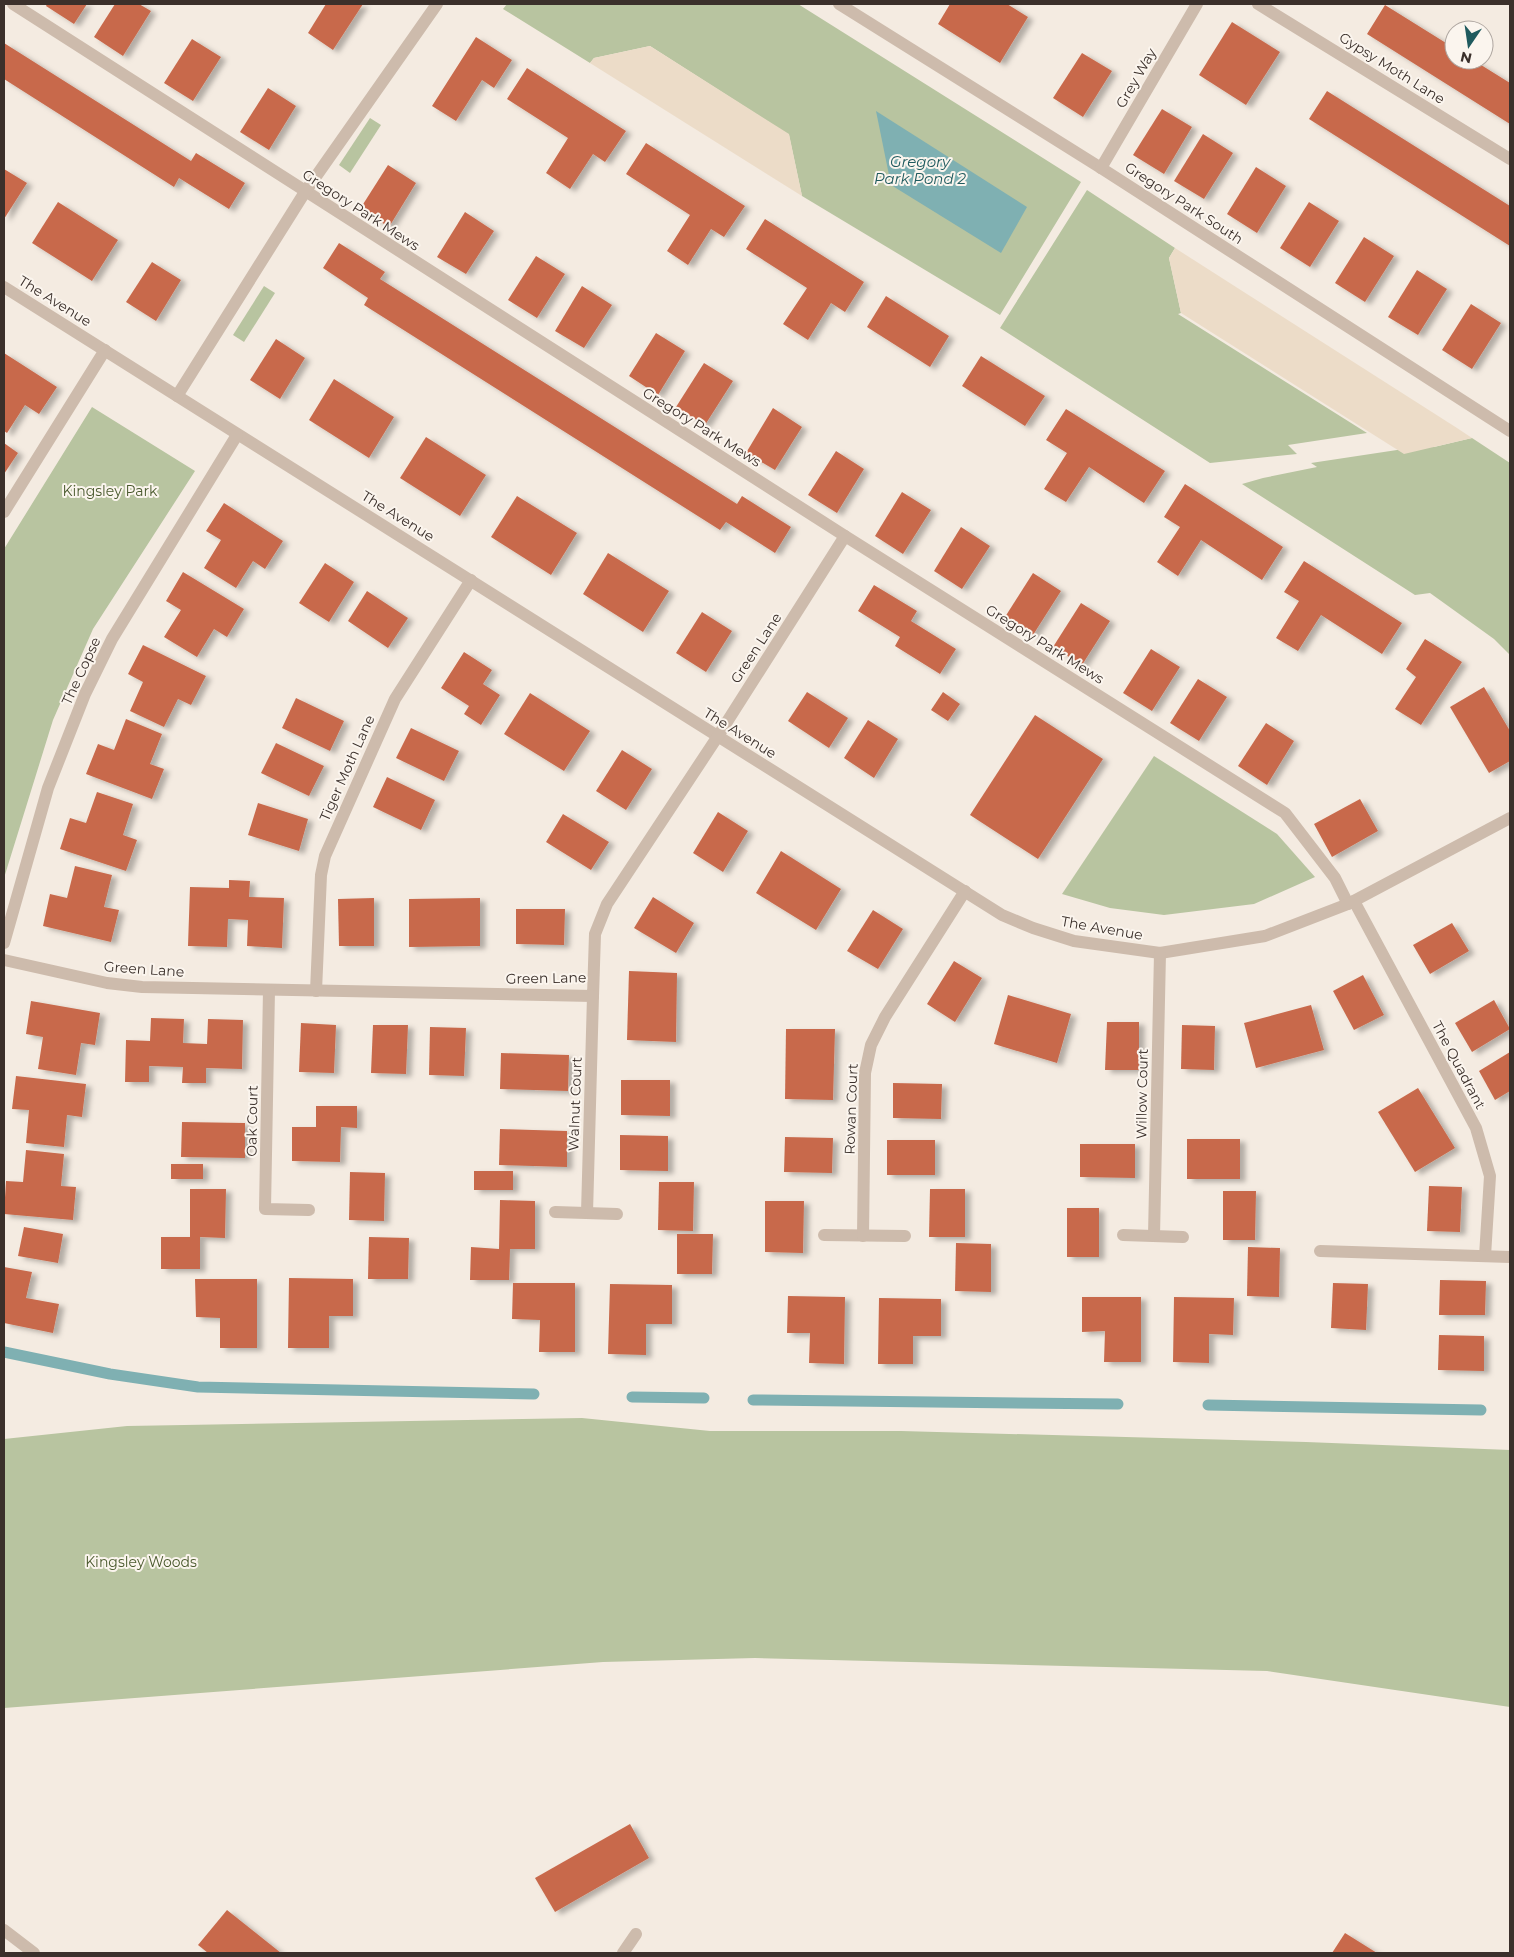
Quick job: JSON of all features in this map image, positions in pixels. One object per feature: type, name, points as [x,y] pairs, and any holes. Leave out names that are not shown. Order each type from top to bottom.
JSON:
[{"type":"street","name":"Gregory Park Mews","points":[[12,4],[845,536],[1284,813],[1335,878],[1351,903]]},
{"type":"street","points":[[177,396],[305,192],[437,4]]},
{"type":"street","name":"Gregory Park South","points":[[839,4],[1101,168],[1510,430]]},
{"type":"street","name":"Grey Way","points":[[1101,168],[1196,4]]},
{"type":"street","name":"Gypsy Moth Lane","points":[[1258,4],[1510,159]]},
{"type":"street","name":"The Avenue","points":[[4,287],[1002,915],[1033,928],[1074,941],[1160,953],[1264,936],[1351,903],[1510,818]]},
{"type":"street","points":[[4,512],[105,350]]},
{"type":"street","name":"The Copse","points":[[4,943],[48,788],[85,694],[112,639],[237,435]]},
{"type":"street","name":"Green Lane","points":[[4,960],[125,985],[269,990],[592,996],[595,934],[607,904],[718,736],[845,536]]},
{"type":"street","name":"Tiger Moth Lane","points":[[316,990],[321,875],[325,856],[395,698],[472,580]]},
{"type":"street","name":"Rowan Court","points":[[863,1236],[865,1073],[871,1045],[885,1017],[965,891]]},
{"type":"street","name":"The Quadrant","points":[[1351,903],[1476,1128],[1490,1176],[1485,1256]]},
{"type":"street","name":"Willow Court","points":[[1154,1236],[1160,953]]},
{"type":"street","name":"Oak Court","points":[[269,990],[265,1209],[309,1210]]},
{"type":"street","name":"Walnut Court","points":[[587,1213],[592,996]]},
{"type":"street","points":[[556,1212],[617,1214]]},
{"type":"street","points":[[824,1235],[905,1236]]},
{"type":"street","points":[[1123,1235],[1183,1237]]},
{"type":"street","points":[[1320,1251],[1510,1257]]},
{"type":"street","points":[[4,1930],[34,1953]]},
{"type":"street","points":[[623,1953],[636,1934]]},
{"type":"green space","points":[[507,4],[798,4],[1081,182],[1000,315],[802,196],[789,135],[650,46],[594,58],[590,63],[503,9]]},
{"type":"green space","points":[[370,118],[381,125],[350,173],[339,165]]},
{"type":"green space","points":[[1087,190],[1175,248],[1169,258],[1181,313],[1178,314],[1367,433],[1288,445],[1297,454],[1210,463],[1000,328]]},
{"type":"green space","points":[[264,286],[275,293],[244,342],[233,335]]},
{"type":"green space","name":"Kingsley Park","points":[[92,407],[195,471],[93,629],[53,720],[4,878],[4,549]]},
{"type":"green space","points":[[1472,438],[1510,463],[1510,655],[1494,639],[1430,593],[1415,595],[1242,484],[1317,467],[1311,463],[1430,445],[1434,447]]},
{"type":"green space","points":[[1154,756],[1277,834],[1315,877],[1254,904],[1164,915],[1110,908],[1062,894]]},
{"type":"green space","name":"Kingsley Woods","points":[[582,1418],[710,1431],[901,1431],[1306,1442],[1510,1450],[1510,1707],[1267,1671],[755,1658],[603,1662],[4,1708],[4,1439],[127,1426]]},
{"type":"shaded area","points":[[650,46],[789,134],[802,196],[590,63],[594,58]]},
{"type":"shaded area","points":[[1175,248],[1472,438],[1404,454],[1181,313],[1169,258]]},
{"type":"water","name":"Gregory Park Pond 2","points":[[876,111],[1027,207],[1001,253],[891,185]]},
{"type":"building","points":[[47,4],[87,4],[74,24],[46,6]]},
{"type":"building","points":[[115,4],[139,4],[151,11],[123,56],[94,37]]},
{"type":"building","points":[[326,4],[363,4],[333,50],[308,33]]},
{"type":"building","points":[[950,4],[1007,4],[1028,17],[1000,63],[938,24]]},
{"type":"building","points":[[1385,5],[1444,42],[1444,70],[1489,70],[1510,83],[1510,124],[1367,34]]},
{"type":"building","points":[[1232,22],[1280,52],[1246,105],[1199,75]]},
{"type":"building","points":[[476,37],[512,60],[494,88],[482,80],[456,121],[432,106]]},
{"type":"building","points":[[192,39],[221,57],[193,101],[164,83]]},
{"type":"building","points":[[4,43],[191,161],[196,153],[245,183],[229,209],[179,178],[174,187],[4,79]]},
{"type":"building","points":[[1082,53],[1112,71],[1083,117],[1053,98]]},
{"type":"building","points":[[527,68],[626,131],[605,162],[593,154],[570,189],[546,173],[568,138],[507,99]]},
{"type":"building","points":[[268,88],[296,106],[269,150],[240,132]]},
{"type":"building","points":[[1327,91],[1510,206],[1510,246],[1309,119]]},
{"type":"building","points":[[1162,109],[1192,127],[1164,174],[1133,155]]},
{"type":"building","points":[[1203,134],[1233,153],[1204,199],[1174,181]]},
{"type":"building","points":[[646,143],[745,206],[724,237],[711,229],[688,265],[667,251],[690,215],[626,174]]},
{"type":"building","points":[[388,165],[416,183],[389,227],[360,209]]},
{"type":"building","points":[[1256,167],[1286,186],[1257,233],[1227,214]]},
{"type":"building","points":[[4,169],[27,183],[4,219]]},
{"type":"building","points":[[58,202],[118,240],[92,281],[32,243]]},
{"type":"building","points":[[1309,202],[1339,221],[1310,267],[1280,248]]},
{"type":"building","points":[[465,212],[494,231],[466,274],[437,257]]},
{"type":"building","points":[[765,219],[864,282],[845,312],[831,303],[808,340],[783,324],[807,288],[746,249]]},
{"type":"building","points":[[1364,237],[1394,256],[1365,302],[1335,283]]},
{"type":"building","points":[[339,243],[385,272],[380,279],[737,504],[742,496],[791,527],[775,553],[726,522],[720,530],[364,305],[368,298],[323,268]]},
{"type":"building","points":[[536,256],[565,274],[537,318],[508,300]]},
{"type":"building","points":[[152,262],[181,280],[156,321],[126,302]]},
{"type":"building","points":[[1417,270],[1447,289],[1418,335],[1388,317]]},
{"type":"building","points":[[582,286],[612,305],[584,348],[555,331]]},
{"type":"building","points":[[886,296],[949,336],[930,367],[867,327]]},
{"type":"building","points":[[1471,304],[1501,323],[1472,369],[1442,350]]},
{"type":"building","points":[[656,333],[685,351],[658,395],[629,376]]},
{"type":"building","points":[[276,339],[305,358],[280,399],[250,380]]},
{"type":"building","points":[[4,353],[57,387],[39,414],[25,405],[7,433],[4,431]]},
{"type":"building","points":[[981,356],[1045,396],[1025,426],[962,386]]},
{"type":"building","points":[[704,363],[733,381],[705,425],[676,407]]},
{"type":"building","points":[[334,379],[394,417],[369,458],[309,420]]},
{"type":"building","points":[[773,408],[802,427],[775,470],[746,453]]},
{"type":"building","points":[[1066,409],[1165,471],[1144,503],[1089,467],[1066,502],[1044,489],[1067,453],[1046,440]]},
{"type":"building","points":[[426,437],[486,475],[460,516],[400,478]]},
{"type":"building","points":[[4,443],[18,453],[4,474]]},
{"type":"building","points":[[836,451],[864,469],[837,513],[808,495]]},
{"type":"building","points":[[1185,484],[1283,547],[1262,580],[1201,540],[1178,576],[1157,562],[1180,527],[1164,517]]},
{"type":"building","points":[[902,492],[931,510],[903,554],[875,536]]},
{"type":"building","points":[[517,496],[577,533],[551,575],[491,537]]},
{"type":"building","points":[[224,503],[283,541],[265,569],[253,561],[236,588],[204,568],[221,540],[206,531]]},
{"type":"building","points":[[961,527],[990,546],[962,589],[934,571]]},
{"type":"building","points":[[608,553],[669,591],[643,632],[583,594]]},
{"type":"building","points":[[1304,561],[1402,623],[1382,654],[1321,615],[1298,651],[1276,638],[1299,601],[1284,592]]},
{"type":"building","points":[[325,563],[354,582],[329,622],[299,603]]},
{"type":"building","points":[[183,572],[244,609],[227,637],[214,629],[197,657],[164,637],[181,610],[166,601]]},
{"type":"building","points":[[1033,573],[1061,591],[1033,635],[1005,617]]},
{"type":"building","points":[[874,585],[917,611],[911,621],[956,649],[940,674],[895,646],[900,637],[858,611]]},
{"type":"building","points":[[367,591],[408,618],[388,648],[348,621]]},
{"type":"building","points":[[1081,603],[1110,621],[1082,665],[1053,647]]},
{"type":"building","points":[[702,612],[732,631],[706,672],[676,653]]},
{"type":"building","points":[[1425,639],[1462,662],[1421,725],[1395,709],[1416,677],[1406,669]]},
{"type":"building","points":[[143,645],[206,676],[191,705],[178,699],[164,727],[130,711],[143,682],[128,674]]},
{"type":"building","points":[[1151,649],[1180,667],[1152,711],[1123,693]]},
{"type":"building","points":[[464,652],[492,670],[483,684],[500,695],[481,725],[464,714],[469,706],[441,688]]},
{"type":"building","points":[[1198,679],[1227,697],[1199,741],[1170,723]]},
{"type":"building","points":[[1484,687],[1510,731],[1510,761],[1489,773],[1450,707]]},
{"type":"building","points":[[807,692],[848,718],[829,748],[788,721]]},
{"type":"building","points":[[943,692],[960,704],[948,721],[931,710]]},
{"type":"building","points":[[530,693],[590,731],[564,771],[504,734]]},
{"type":"building","points":[[296,698],[344,721],[330,751],[282,728]]},
{"type":"building","points":[[1035,715],[1103,759],[1038,859],[970,815]]},
{"type":"building","points":[[126,719],[162,734],[150,764],[164,769],[152,799],[86,774],[98,744],[114,750]]},
{"type":"building","points":[[868,720],[898,739],[874,778],[844,758]]},
{"type":"building","points":[[1266,723],[1294,741],[1267,785],[1238,766]]},
{"type":"building","points":[[411,728],[459,751],[444,781],[396,758]]},
{"type":"building","points":[[276,743],[324,766],[309,796],[261,773]]},
{"type":"building","points":[[622,750],[652,769],[626,810],[596,791]]},
{"type":"building","points":[[387,777],[435,800],[421,830],[373,807]]},
{"type":"building","points":[[97,792],[133,804],[123,835],[137,840],[126,871],[60,849],[70,818],[86,823]]},
{"type":"building","points":[[1360,799],[1378,831],[1332,857],[1314,824]]},
{"type":"building","points":[[258,803],[308,819],[299,851],[248,835]]},
{"type":"building","points":[[718,812],[748,831],[723,872],[693,853]]},
{"type":"building","points":[[563,814],[609,842],[591,870],[546,842]]},
{"type":"building","points":[[781,851],[841,889],[816,930],[756,893]]},
{"type":"building","points":[[75,866],[112,875],[104,907],[119,910],[111,942],[43,926],[50,894],[67,898]]},
{"type":"building","points":[[229,880],[250,881],[249,897],[284,898],[282,948],[247,946],[248,920],[228,919],[227,947],[188,946],[190,887],[229,888]]},
{"type":"building","points":[[653,897],[694,923],[676,953],[634,928]]},
{"type":"building","points":[[374,898],[374,946],[339,946],[338,899]]},
{"type":"building","points":[[480,898],[480,946],[409,947],[409,899]]},
{"type":"building","points":[[516,909],[565,909],[564,945],[516,944]]},
{"type":"building","points":[[873,910],[903,929],[878,969],[847,951]]},
{"type":"building","points":[[1452,923],[1469,951],[1430,974],[1413,945]]},
{"type":"building","points":[[954,961],[982,978],[955,1022],[927,1004]]},
{"type":"building","points":[[629,971],[677,973],[676,1042],[627,1040]]},
{"type":"building","points":[[1363,975],[1384,1015],[1354,1030],[1333,991]]},
{"type":"building","points":[[1008,995],[1071,1014],[1057,1063],[994,1044]]},
{"type":"building","points":[[1494,1000],[1510,1029],[1472,1052],[1455,1023]]},
{"type":"building","points":[[31,1001],[100,1013],[95,1045],[81,1043],[76,1075],[38,1069],[43,1037],[26,1034]]},
{"type":"building","points":[[1311,1005],[1324,1050],[1256,1068],[1244,1023]]},
{"type":"building","points":[[151,1018],[184,1019],[183,1043],[207,1044],[208,1019],[243,1020],[242,1069],[206,1068],[206,1083],[182,1083],[183,1067],[149,1066],[149,1082],[125,1082],[126,1040],[150,1041]]},
{"type":"building","points":[[1107,1022],[1139,1022],[1139,1070],[1105,1070]]},
{"type":"building","points":[[301,1023],[336,1025],[334,1073],[299,1072]]},
{"type":"building","points":[[373,1025],[408,1025],[406,1074],[371,1073]]},
{"type":"building","points":[[1182,1025],[1215,1026],[1214,1070],[1181,1069]]},
{"type":"building","points":[[430,1027],[466,1028],[464,1076],[429,1075]]},
{"type":"building","points":[[786,1029],[835,1029],[833,1100],[785,1099]]},
{"type":"building","points":[[1510,1052],[1510,1091],[1495,1100],[1479,1071]]},
{"type":"building","points":[[501,1053],[569,1055],[568,1091],[500,1089]]},
{"type":"building","points":[[16,1076],[86,1084],[82,1117],[67,1115],[64,1147],[26,1143],[29,1110],[12,1109]]},
{"type":"building","points":[[621,1080],[670,1080],[670,1116],[621,1115]]},
{"type":"building","points":[[893,1083],[942,1084],[941,1119],[893,1118]]},
{"type":"building","points":[[1418,1088],[1455,1148],[1415,1172],[1378,1112]]},
{"type":"building","points":[[316,1106],[357,1106],[357,1128],[341,1127],[340,1162],[292,1161],[292,1127],[316,1127]]},
{"type":"building","points":[[182,1122],[245,1123],[245,1158],[181,1157]]},
{"type":"building","points":[[500,1129],[567,1131],[567,1167],[499,1165]]},
{"type":"building","points":[[620,1135],[668,1136],[668,1171],[620,1170]]},
{"type":"building","points":[[785,1137],[833,1138],[832,1173],[784,1172]]},
{"type":"building","points":[[1187,1139],[1240,1139],[1240,1179],[1187,1179]]},
{"type":"building","points":[[887,1140],[935,1140],[935,1175],[887,1175]]},
{"type":"building","points":[[1080,1144],[1135,1144],[1135,1178],[1080,1177]]},
{"type":"building","points":[[26,1150],[64,1154],[61,1186],[76,1187],[73,1220],[4,1214],[6,1181],[23,1182]]},
{"type":"building","points":[[171,1164],[203,1164],[203,1179],[171,1179]]},
{"type":"building","points":[[474,1171],[513,1171],[513,1190],[474,1190]]},
{"type":"building","points":[[350,1172],[385,1173],[384,1221],[349,1220]]},
{"type":"building","points":[[659,1182],[694,1182],[693,1231],[658,1230]]},
{"type":"building","points":[[1429,1186],[1462,1187],[1460,1232],[1427,1231]]},
{"type":"building","points":[[190,1189],[226,1189],[225,1238],[200,1237],[200,1269],[161,1269],[161,1237],[190,1237]]},
{"type":"building","points":[[930,1189],[965,1189],[965,1237],[929,1237]]},
{"type":"building","points":[[1223,1191],[1256,1191],[1255,1240],[1223,1240]]},
{"type":"building","points":[[500,1200],[535,1201],[535,1249],[510,1249],[509,1280],[470,1280],[471,1247],[499,1249]]},
{"type":"building","points":[[765,1201],[804,1201],[803,1253],[765,1252]]},
{"type":"building","points":[[1067,1208],[1099,1208],[1099,1257],[1067,1257]]},
{"type":"building","points":[[24,1227],[63,1234],[58,1263],[18,1256]]},
{"type":"building","points":[[677,1234],[713,1234],[712,1274],[677,1274]]},
{"type":"building","points":[[369,1237],[409,1238],[408,1279],[368,1279]]},
{"type":"building","points":[[956,1243],[991,1244],[991,1292],[955,1291]]},
{"type":"building","points":[[1248,1247],[1280,1248],[1279,1297],[1247,1296]]},
{"type":"building","points":[[4,1267],[32,1272],[26,1298],[59,1304],[53,1333],[4,1323]]},
{"type":"building","points":[[289,1278],[353,1279],[353,1316],[329,1316],[329,1348],[288,1348]]},
{"type":"building","points":[[195,1279],[257,1279],[257,1348],[220,1348],[220,1318],[196,1317]]},
{"type":"building","points":[[1440,1280],[1486,1281],[1485,1315],[1439,1315]]},
{"type":"building","points":[[513,1283],[575,1283],[575,1352],[539,1352],[540,1320],[512,1319]]},
{"type":"building","points":[[1333,1283],[1368,1284],[1366,1330],[1331,1328]]},
{"type":"building","points":[[610,1284],[672,1285],[672,1324],[646,1324],[646,1355],[608,1354]]},
{"type":"building","points":[[788,1296],[845,1297],[844,1364],[809,1363],[810,1333],[787,1333]]},
{"type":"building","points":[[1082,1297],[1141,1297],[1141,1362],[1104,1362],[1105,1331],[1082,1332]]},
{"type":"building","points":[[1174,1297],[1234,1298],[1233,1335],[1209,1334],[1209,1363],[1173,1362]]},
{"type":"building","points":[[879,1298],[941,1299],[941,1336],[913,1336],[913,1364],[878,1364]]},
{"type":"building","points":[[1439,1335],[1484,1336],[1484,1371],[1438,1370]]},
{"type":"building","points":[[630,1824],[649,1858],[555,1912],[535,1878]]},
{"type":"building","points":[[227,1910],[281,1953],[208,1953],[198,1945]]},
{"type":"building","points":[[1345,1933],[1377,1953],[1332,1953]]},
{"type":"waterway","points":[[4,1352],[110,1374],[198,1387],[534,1394]]},
{"type":"waterway","points":[[632,1397],[704,1398]]},
{"type":"waterway","points":[[753,1400],[1118,1404]]},
{"type":"waterway","points":[[1208,1405],[1481,1410]]}]
